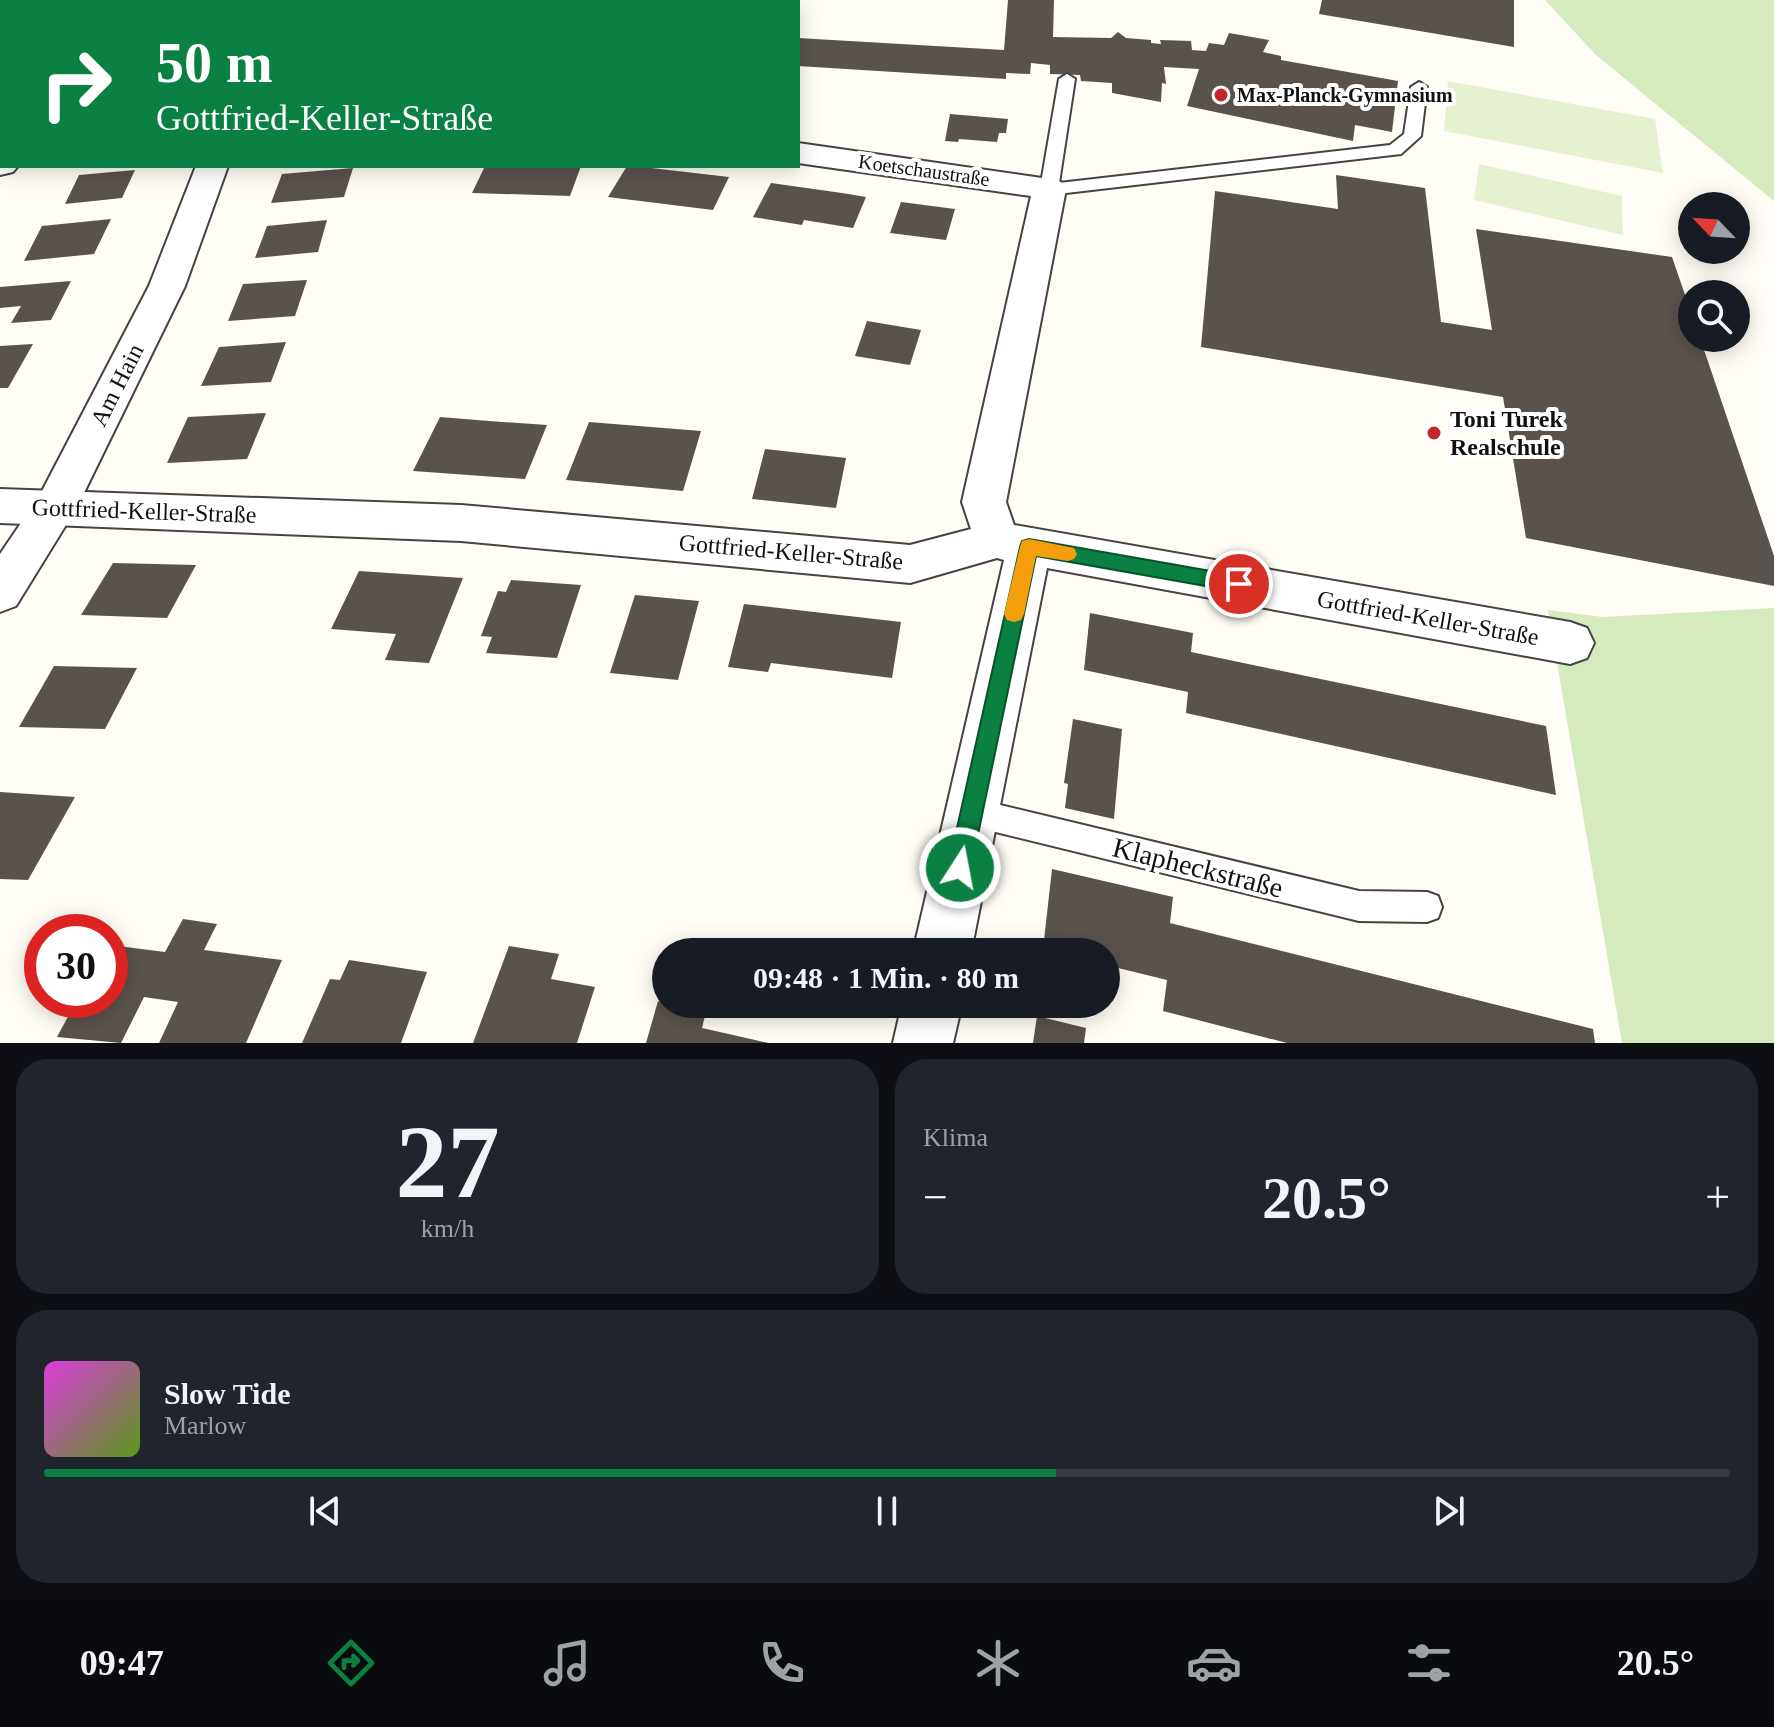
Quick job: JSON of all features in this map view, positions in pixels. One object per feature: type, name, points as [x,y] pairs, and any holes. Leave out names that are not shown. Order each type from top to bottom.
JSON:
[{"type":"street","name":"Koetschaustraße","points":[[800,153],[1049,189]]},
{"type":"street","name":"Am Hain","points":[[0,592],[55,507],[167,286],[211,168]]},
{"type":"street","points":[[945,938],[971,812],[1013,543],[984,502],[1049,189]]},
{"type":"street","name":"Gottfried-Keller-Straße","points":[[0,506],[461,523],[910,564],[1013,543],[1570,643]]},
{"type":"street","points":[[923,1043],[929,1018]]},
{"type":"lane","points":[[1067,79],[1049,189],[1395,150],[1412,136],[1419,87]]},
{"type":"lane","name":"Klapheckstraße","points":[[971,812],[1359,906],[1427,907]]},
{"type":"green space","points":[[1545,0],[1774,0],[1774,201],[1596,55]]},
{"type":"green space","points":[[1448,81],[1655,119],[1663,173],[1444,131]]},
{"type":"green space","points":[[1479,164],[1622,196],[1623,235],[1474,200]]},
{"type":"green space","points":[[1774,608],[1774,1043],[1622,1043],[1548,610],[1603,617]]},
{"type":"building","points":[[1008,0],[1054,0],[1053,37],[1111,38],[1118,32],[1126,38],[1151,40],[1151,43],[1161,44],[1160,40],[1191,41],[1192,50],[1206,51],[1209,43],[1224,45],[1229,33],[1269,40],[1263,52],[1281,56],[1281,60],[1398,81],[1392,132],[1355,125],[1353,141],[1187,106],[1199,69],[1164,67],[1166,84],[1162,83],[1161,102],[1112,93],[1112,83],[1081,81],[1080,75],[1050,74],[1050,65],[1031,63],[1030,74],[1006,73],[1006,79],[800,66],[800,38],[1004,50]]},
{"type":"building","points":[[1322,0],[1514,0],[1514,47],[1319,14]]},
{"type":"building","points":[[950,114],[1008,119],[1006,133],[999,133],[997,142],[945,141]]},
{"type":"building","points":[[353,168],[344,197],[271,203],[282,174]]},
{"type":"building","points":[[484,168],[580,168],[570,196],[472,193]]},
{"type":"building","points":[[626,168],[729,177],[713,210],[608,197]]},
{"type":"building","points":[[135,170],[122,198],[65,204],[79,175]]},
{"type":"building","points":[[1336,175],[1425,188],[1441,322],[1492,330],[1476,229],[1672,257],[1680,280],[1678,352],[1705,352],[1774,556],[1774,586],[1526,538],[1503,397],[1201,347],[1215,191],[1338,209]]},
{"type":"building","points":[[771,183],[866,197],[853,228],[804,220],[802,225],[753,217]]},
{"type":"building","points":[[901,202],[955,209],[946,240],[890,233]]},
{"type":"building","points":[[111,219],[94,254],[24,261],[42,226]]},
{"type":"building","points":[[327,220],[318,252],[255,258],[267,226]]},
{"type":"building","points":[[307,280],[295,316],[228,321],[243,284]]},
{"type":"building","points":[[71,281],[51,320],[11,323],[21,306],[0,308],[0,287]]},
{"type":"building","points":[[867,321],[921,330],[910,365],[855,356]]},
{"type":"building","points":[[286,342],[271,382],[201,386],[219,347]]},
{"type":"building","points":[[33,344],[8,388],[0,388],[0,346]]},
{"type":"building","points":[[266,413],[247,459],[167,463],[188,417]]},
{"type":"building","points":[[440,417],[547,425],[525,479],[413,471]]},
{"type":"building","points":[[589,422],[701,431],[683,491],[566,480]]},
{"type":"building","points":[[765,449],[846,458],[836,508],[752,499]]},
{"type":"building","points":[[113,563],[196,565],[167,618],[81,615]]},
{"type":"building","points":[[359,571],[463,578],[429,663],[385,660],[396,634],[331,629]]},
{"type":"building","points":[[511,580],[581,585],[557,658],[486,653],[492,637],[481,636],[498,591],[506,592]]},
{"type":"building","points":[[635,595],[699,601],[678,680],[610,673]]},
{"type":"building","points":[[744,604],[901,622],[892,678],[771,663],[768,672],[728,667]]},
{"type":"building","points":[[1090,613],[1193,633],[1191,652],[1546,726],[1556,795],[1186,713],[1188,692],[1084,670]]},
{"type":"building","points":[[54,666],[137,668],[105,729],[19,727]]},
{"type":"building","points":[[1073,719],[1122,729],[1114,819],[1065,808],[1068,784],[1064,783]]},
{"type":"building","points":[[0,792],[75,797],[28,880],[0,879]]},
{"type":"building","points":[[1052,869],[1173,897],[1170,923],[1593,1029],[1595,1043],[1287,1043],[1163,1011],[1167,980],[1120,968],[1120,938],[1044,938]]},
{"type":"building","points":[[183,919],[217,924],[204,950],[282,960],[246,1043],[159,1043],[178,1002],[144,997],[121,1043],[57,1037],[67,1018],[128,1018],[128,947],[165,952]]},
{"type":"building","points":[[509,946],[559,954],[551,979],[595,987],[577,1043],[473,1043]]},
{"type":"building","points":[[349,960],[427,972],[401,1043],[302,1043],[330,979],[340,980]]},
{"type":"building","points":[[653,1018],[704,1018],[702,1028],[769,1043],[646,1043]]},
{"type":"building","points":[[1037,1018],[1086,1028],[1084,1043],[1033,1043]]},
{"type":"slow traffic","points":[[1014,614],[1029,547],[1068,554]]},
{"type":"place","name":"Max-Planck-Gymnasium","points":[[1221,95]]},
{"type":"place","name":"Toni Turek Realschule","points":[[1434,433]]},
{"type":"route","points":[[960,868],[1029,547],[1239,584]]}]
